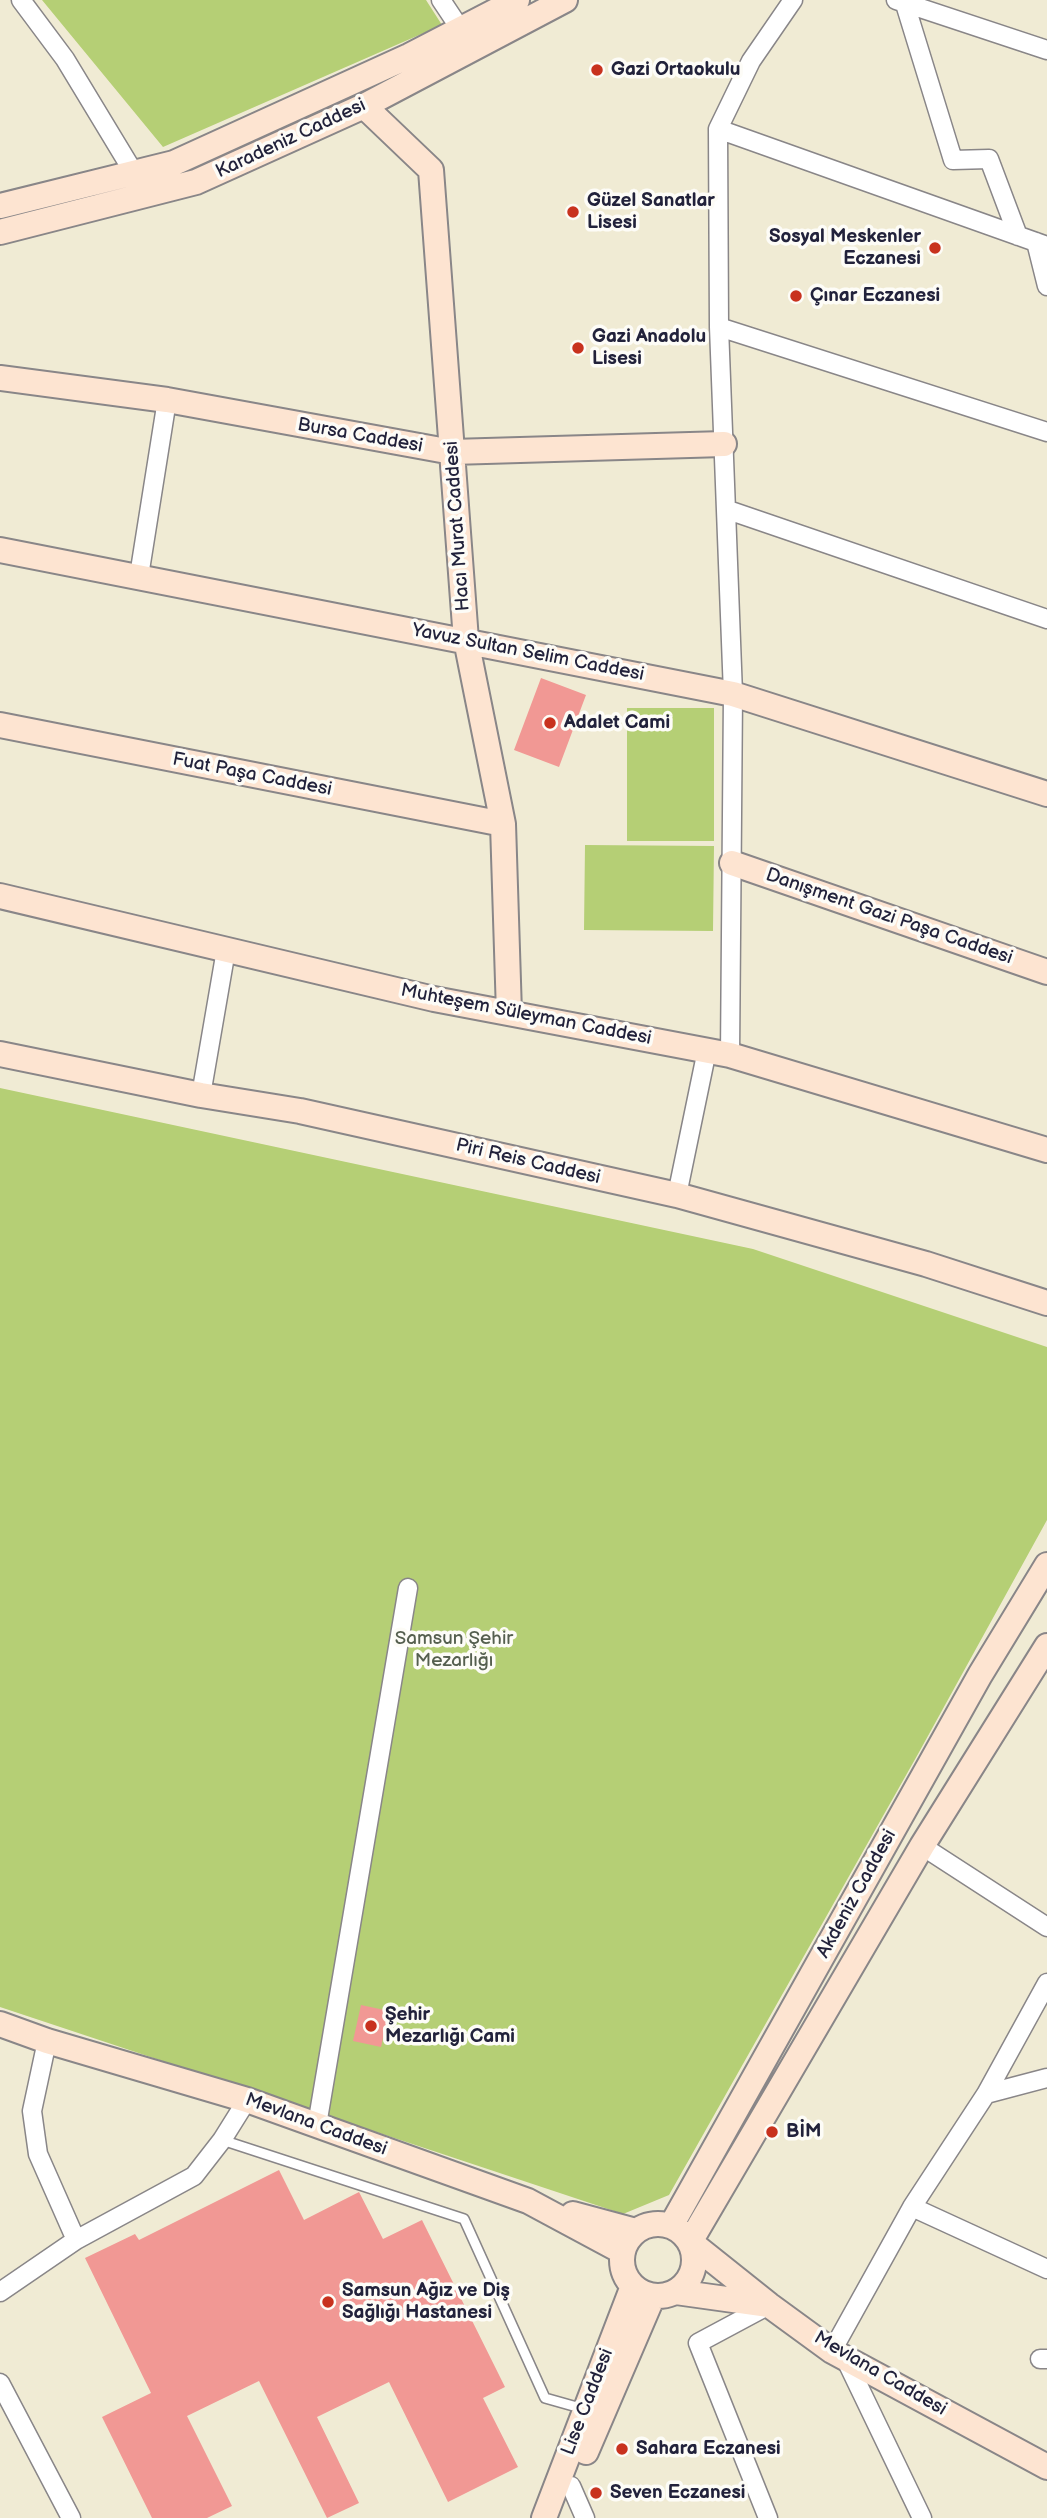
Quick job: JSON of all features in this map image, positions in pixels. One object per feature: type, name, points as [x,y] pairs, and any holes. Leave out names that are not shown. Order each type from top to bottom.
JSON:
[{"type":"street","points":[[21,0],[65,59],[134,173]]},
{"type":"street","points":[[441,0],[461,30]]},
{"type":"street","name":"Karadeniz Caddesi","points":[[0,206],[174,163],[461,30],[517,0]]},
{"type":"street","name":"Karadeniz Caddesi","points":[[0,232],[195,182],[364,106],[565,0]]},
{"type":"street","points":[[677,1195],[718,1053],[732,863],[733,694],[719,327],[718,129],[751,61],[793,0]]},
{"type":"street","points":[[901,2],[953,160],[989,159],[1018,236]]},
{"type":"street","points":[[901,2],[1047,50]]},
{"type":"street","name":"Hacı Murat Caddesi","points":[[364,106],[431,170],[466,640],[503,824],[509,1013]]},
{"type":"street","points":[[718,129],[1041,244],[1047,286]]},
{"type":"street","points":[[719,327],[1047,432]]},
{"type":"street","name":"Bursa Caddesi","points":[[0,378],[167,400],[452,452],[724,444]]},
{"type":"street","points":[[139,576],[167,400]]},
{"type":"street","points":[[727,510],[1047,619]]},
{"type":"street","name":"Yavuz Sultan Selim Caddesi","points":[[0,550],[733,694],[1047,794]]},
{"type":"street","name":"Fuat Paşa Caddesi","points":[[0,725],[503,824]]},
{"type":"street","name":"Danışment Gazi Paşa Caddesi","points":[[732,863],[1047,972]]},
{"type":"street","name":"Muhteşem Süleyman Caddesi","points":[[0,896],[434,999],[718,1053],[1047,1150]]},
{"type":"street","points":[[201,1095],[226,950]]},
{"type":"street","name":"Piri Reis Caddesi","points":[[0,1054],[201,1095],[300,1111],[677,1195],[926,1264],[1047,1303]]},
{"type":"street","name":"Akdeniz Caddesi","points":[[680,2234],[980,1675],[1047,1564]]},
{"type":"street","points":[[317,2125],[408,1588]]},
{"type":"street","name":"Akdeniz Caddesi","points":[[680,2234],[1047,1646]]},
{"type":"street","points":[[922,1846],[1047,1927]]},
{"type":"street","points":[[922,2518],[839,2354],[912,2207],[986,2094],[1047,1983]]},
{"type":"street","name":"Mevlana Caddesi","points":[[0,2024],[47,2041],[247,2100],[528,2201],[629,2241]]},
{"type":"street","points":[[47,2041],[32,2111],[38,2154],[76,2240]]},
{"type":"street","points":[[986,2094],[1047,2077]]},
{"type":"street","points":[[0,2292],[76,2240],[194,2176],[222,2140],[247,2100]]},
{"type":"street","points":[[912,2207],[1047,2269]]},
{"type":"street","points":[[654,2291],[691,2275],[694,2253],[680,2234],[647,2225],[629,2241],[622,2264],[626,2276],[654,2291],[769,2305]]},
{"type":"street","name":"Mevlana Caddesi","points":[[680,2234],[769,2305],[839,2354],[1047,2467]]},
{"type":"street","name":"Lise Caddesi","points":[[544,2518],[585,2409],[654,2291]]},
{"type":"street","name":"Lise Caddesi","points":[[559,2518],[654,2291]]},
{"type":"street","points":[[768,2518],[698,2343],[769,2305]]},
{"type":"street","points":[[0,2383],[71,2518]]},
{"type":"street","points":[[571,2486],[585,2518]]},
{"type":"lane","points":[[222,2140],[464,2219],[545,2398],[585,2409]]},
{"type":"green space","points":[[42,0],[426,0],[442,25],[163,147]]},
{"type":"green space","points":[[627,708],[714,708],[714,841],[627,841]]},
{"type":"green space","points":[[585,845],[714,846],[713,931],[584,930]]},
{"type":"green space","name":"Samsun Şehir Mezarlığı","points":[[0,1088],[753,1249],[1047,1347],[1047,1520],[669,2195],[623,2214],[0,2007]]},
{"type":"building","name":"Adalet Cami","points":[[541,678],[586,695],[559,767],[514,750]]},
{"type":"building","name":"Şehir Mezarlığı Cami","points":[[361,2005],[389,2011],[381,2047],[353,2041]]},
{"type":"building","name":"Samsun Ağız ve Diş Sağlığı Hastanesi","points":[[279,2170],[304,2220],[359,2192],[383,2239],[422,2220],[505,2387],[483,2398],[518,2467],[448,2502],[389,2382],[317,2417],[359,2503],[327,2518],[259,2381],[187,2416],[232,2506],[207,2518],[152,2518],[102,2417],[151,2393],[85,2258],[135,2234],[139,2240]]},
{"type":"place","name":"Gazi Ortaokulu","points":[[597,70]]},
{"type":"place","name":"Güzel Sanatlar Lisesi","points":[[573,212]]},
{"type":"place","name":"Sosyal Meskenler Eczanesi","points":[[935,248]]},
{"type":"place","name":"Çınar Eczanesi","points":[[796,296]]},
{"type":"place","name":"Gazi Anadolu Lisesi","points":[[578,348]]},
{"type":"place","name":"Adalet Cami","points":[[550,723]]},
{"type":"place","name":"Şehir Mezarlığı Cami","points":[[371,2026]]},
{"type":"place","name":"BİM","points":[[772,2132]]},
{"type":"place","name":"Samsun Ağız ve Diş Sağlığı Hastanesi","points":[[328,2302]]},
{"type":"place","name":"Sahara Eczanesi","points":[[622,2449]]},
{"type":"place","name":"Seven Eczanesi","points":[[596,2493]]}]
